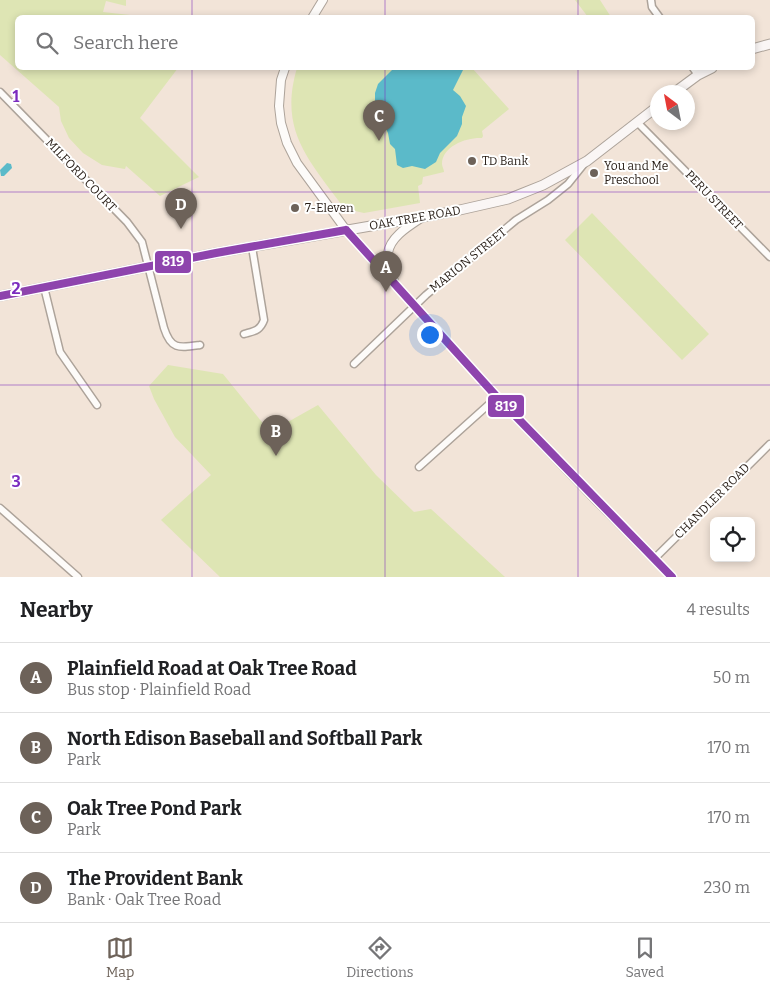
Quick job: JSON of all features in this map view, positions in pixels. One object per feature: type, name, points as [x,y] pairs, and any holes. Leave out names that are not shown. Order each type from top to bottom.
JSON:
[{"type":"main road","points":[[755,48],[770,44]]},
{"type":"main road","points":[[682,85],[696,71]]},
{"type":"main road","name":"OAK TREE ROAD","points":[[0,296],[149,266],[421,218],[508,199],[543,185],[587,161],[650,112]]},
{"type":"street","points":[[314,15],[323,0]]},
{"type":"street","points":[[651,0],[652,7],[658,15]]},
{"type":"street","points":[[284,70],[281,80],[279,106],[286,143],[297,163],[346,230],[497,398],[672,577]]},
{"type":"street","name":"MILFORD COURT","points":[[0,92],[127,222],[142,242],[167,337],[172,344],[183,348],[200,345]]},
{"type":"street","name":"PERU STREET","points":[[637,122],[770,257]]},
{"type":"street","name":"MARION STREET","points":[[354,364],[426,295],[516,220],[548,200],[568,184],[587,161]]},
{"type":"street","points":[[394,283],[388,252],[392,242],[421,218]]},
{"type":"street","points":[[244,334],[254,332],[262,326],[264,320],[252,247]]},
{"type":"street","points":[[44,287],[60,352],[97,405]]},
{"type":"street","points":[[419,467],[497,398]]},
{"type":"street","name":"CHANDLER ROAD","points":[[654,558],[770,444]]},
{"type":"street","points":[[0,508],[78,577]]},
{"type":"green space","points":[[0,0],[126,0],[126,6],[106,1],[103,12],[130,15],[15,15],[15,68],[0,55]]},
{"type":"green space","points":[[575,0],[600,0],[610,15],[586,15]]},
{"type":"green space","points":[[17,70],[176,70],[140,118],[199,177],[160,196],[126,166],[125,169],[102,165],[83,153],[69,138],[61,121],[59,107]]},
{"type":"green space","points":[[297,70],[474,70],[509,109],[482,131],[482,138],[463,141],[446,152],[442,164],[444,172],[423,177],[422,184],[418,186],[420,203],[364,213],[347,208],[341,204],[307,157],[299,142],[294,126],[292,89]]},
{"type":"green space","points":[[592,213],[709,334],[682,360],[565,240]]},
{"type":"green space","points":[[168,365],[223,374],[270,432],[318,405],[376,475],[414,512],[431,509],[505,577],[220,577],[161,520],[211,475],[175,437],[154,399],[149,386]]},
{"type":"water","points":[[392,70],[463,70],[453,90],[460,96],[466,106],[462,117],[462,124],[457,136],[440,153],[436,162],[425,169],[412,166],[403,168],[397,165],[395,149],[390,144],[388,133],[375,103],[375,93],[378,84]]},
{"type":"water","points":[[7,163],[11,164],[12,168],[4,176],[1,176],[0,170]]},
{"type":"transit line","name":"819","points":[[346,230],[497,397],[672,577]]},
{"type":"transit line","name":"819","points":[[0,296],[216,253],[346,230]]},
{"type":"place","name":"Oak Tree Pond Park","points":[[379,141]]},
{"type":"place","name":"TD Bank","points":[[472,161]]},
{"type":"place","name":"You and Me Preschool","points":[[594,173]]},
{"type":"place","name":"7-Eleven","points":[[295,208]]},
{"type":"place","name":"The Provident Bank","points":[[181,229]]},
{"type":"place","name":"Plainfield Road at Oak Tree Road","points":[[386,292]]},
{"type":"place","name":"North Edison Baseball and Softball Park","points":[[276,456]]}]
